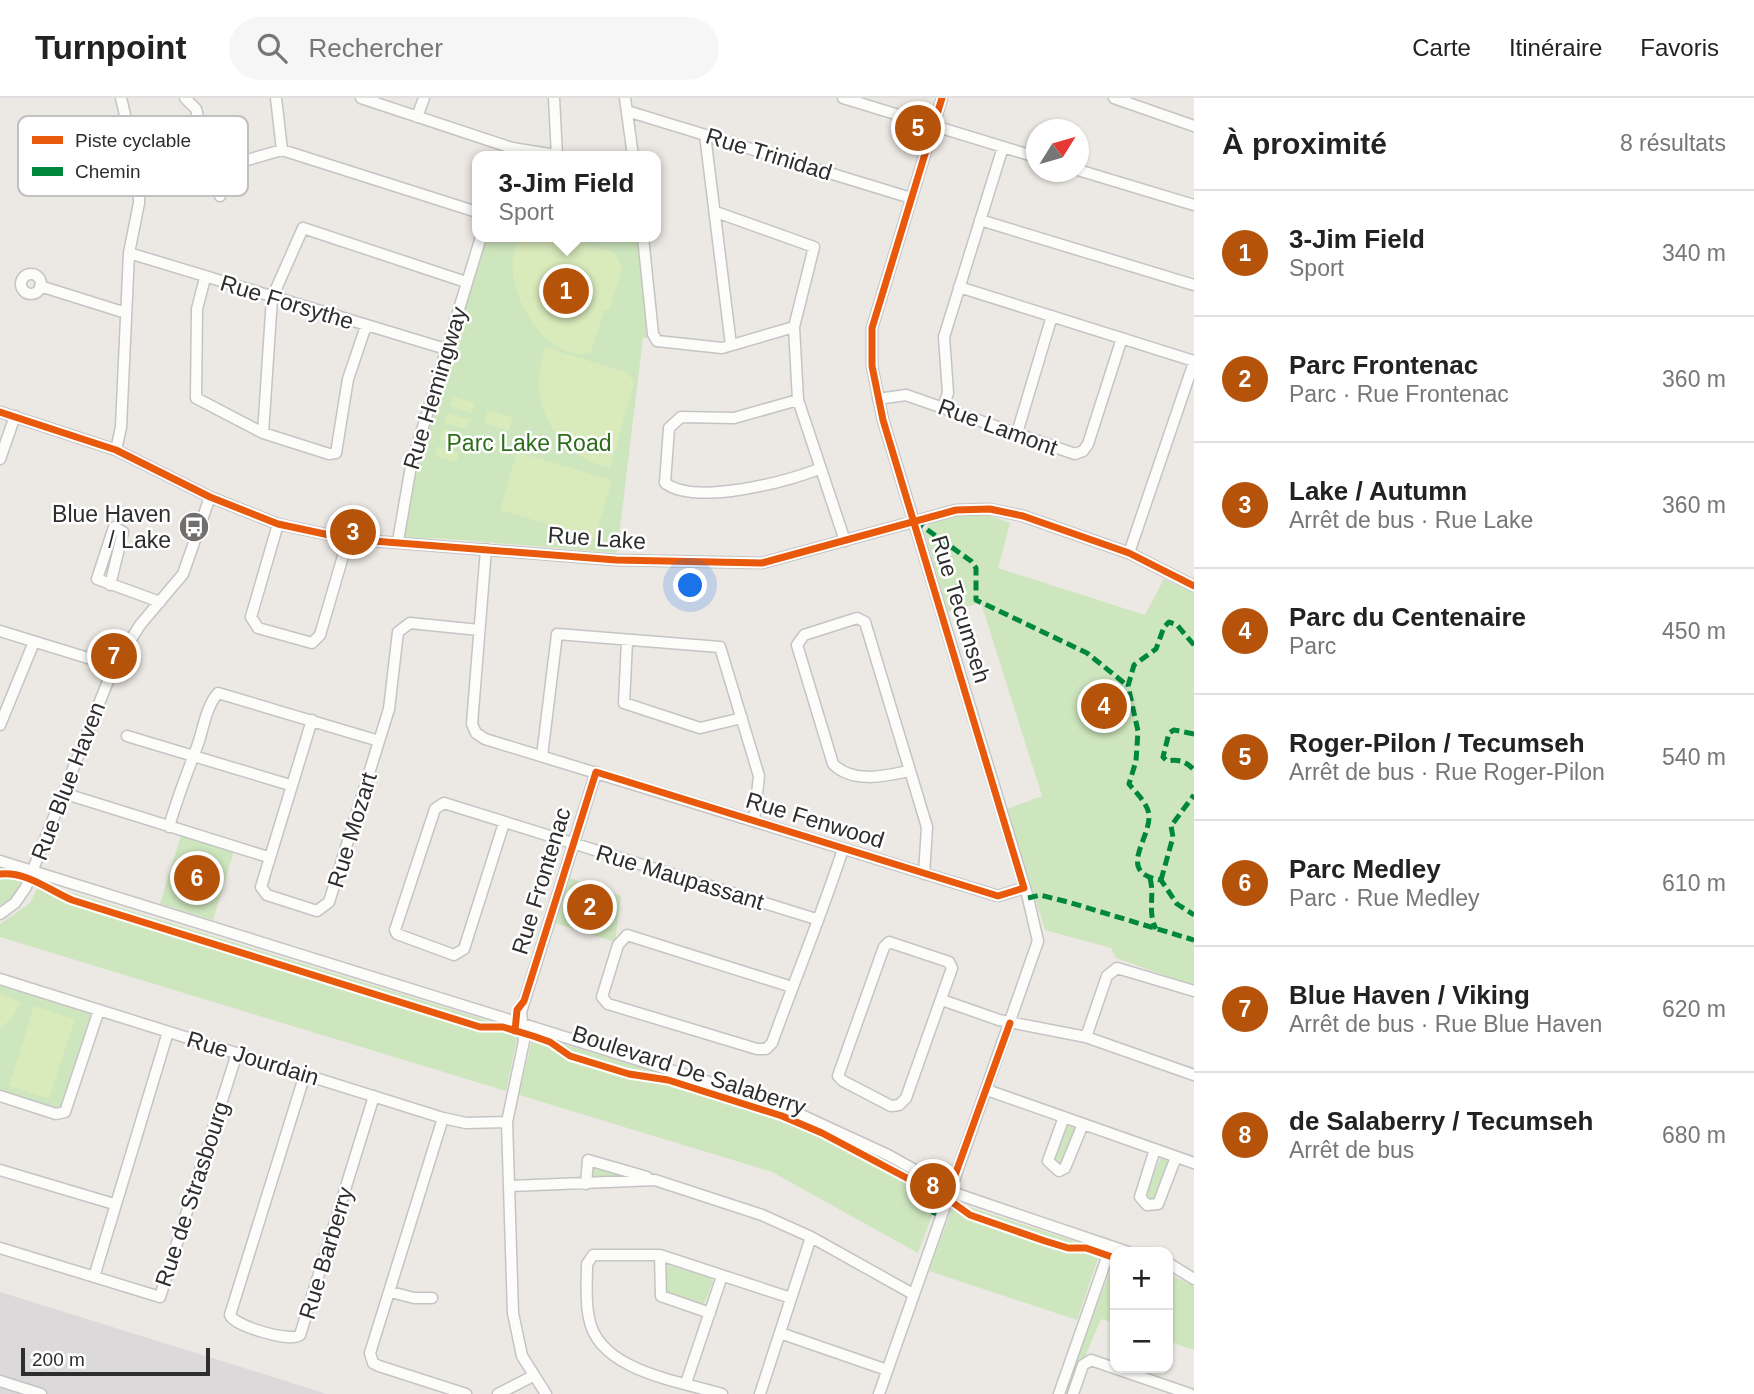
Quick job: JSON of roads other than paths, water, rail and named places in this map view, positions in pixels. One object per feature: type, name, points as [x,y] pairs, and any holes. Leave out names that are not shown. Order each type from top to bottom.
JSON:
[{"type":"street","points":[[121,98],[125,116]]},
{"type":"street","points":[[185,98],[196,109],[198,116]]},
{"type":"street","points":[[276,98],[282,150]]},
{"type":"street","points":[[361,98],[512,148],[528,151]]},
{"type":"street","points":[[417,117],[424,98]]},
{"type":"street","points":[[554,98],[556,151]]},
{"type":"street","points":[[625,98],[632,151]]},
{"type":"street","points":[[843,98],[1026,154]]},
{"type":"street","name":"Rue Tecumseh","points":[[879,1394],[1038,941],[878,399],[872,366],[872,328],[942,98]]},
{"type":"street","points":[[1114,98],[1194,126]]},
{"type":"street","name":"Rue Trinidad","points":[[627,111],[911,198]]},
{"type":"street","points":[[705,135],[732,345]]},
{"type":"street","points":[[943,407],[948,393],[944,337],[1003,147]]},
{"type":"street","points":[[248,160],[282,150],[472,210]]},
{"type":"street","points":[[1089,173],[1194,205]]},
{"type":"street","points":[[116,450],[121,427],[129,253],[139,196]]},
{"type":"street","points":[[716,212],[814,247],[794,327],[798,400],[845,541]]},
{"type":"street","points":[[981,220],[1194,285]]},
{"type":"street","points":[[262,433],[272,298],[303,228],[466,282]]},
{"type":"street","name":"Rue Hemingway","points":[[398,541],[411,466],[479,242]]},
{"type":"street","points":[[644,242],[656,340],[667,344],[722,348],[794,327]]},
{"type":"street","name":"Rue Forsythe","points":[[129,253],[446,349]]},
{"type":"street","points":[[205,278],[197,309],[196,398],[262,433],[328,454],[336,453],[348,379],[366,326]]},
{"type":"street","points":[[40,286],[126,313]]},
{"type":"street","points":[[959,287],[1194,362],[1129,553]]},
{"type":"street","points":[[1017,433],[1052,316]]},
{"type":"street","name":"Rue Lamont","points":[[878,399],[906,395],[1074,454],[1083,451],[1122,338]]},
{"type":"street","points":[[798,400],[734,418],[681,417],[669,428],[665,483],[679,490],[748,489],[819,469]]},
{"type":"street","name":"Rue Lake","points":[[0,412],[116,450],[210,497],[278,524],[348,539],[616,559],[739,564],[762,563],[956,510],[1006,511],[1129,553],[1194,585]]},
{"type":"street","points":[[0,459],[15,416]]},
{"type":"street","name":"Rue Blue Haven","points":[[0,914],[20,897],[33,871],[114,666],[189,563],[210,497]]},
{"type":"street","points":[[278,524],[251,617],[258,628],[312,643],[320,635],[348,539]]},
{"type":"street","points":[[110,585],[123,532],[114,527],[97,579],[110,585],[160,602]]},
{"type":"street","name":"Rue Fenwood","points":[[486,549],[472,724],[476,733],[485,739],[998,896],[1024,888]]},
{"type":"street","points":[[909,771],[873,779],[833,764],[797,645],[804,635],[857,618],[866,622],[926,827],[924,874]]},
{"type":"street","name":"Rue Mozart","points":[[312,720],[268,858],[262,892],[317,911],[324,909],[330,902],[389,709],[398,632],[410,623],[480,630]]},
{"type":"street","points":[[0,631],[114,666]]},
{"type":"street","points":[[542,756],[557,634],[720,646],[759,776],[754,821]]},
{"type":"street","points":[[627,641],[624,703],[700,728],[742,718]]},
{"type":"street","points":[[0,724],[34,642]]},
{"type":"street","points":[[169,827],[211,701],[218,693],[379,741]]},
{"type":"street","points":[[127,736],[290,785]]},
{"type":"street","name":"Rue Frontenac","points":[[546,1394],[522,1356],[513,1313],[507,1122],[524,1041],[521,1012],[596,772]]},
{"type":"street","points":[[63,793],[268,858]]},
{"type":"street","name":"Rue Maupassant","points":[[504,823],[464,949],[454,955],[397,934],[399,918],[439,805],[444,803],[816,919]]},
{"type":"street","points":[[792,987],[626,935],[618,945],[602,997],[608,1004],[757,1049],[766,1049],[772,1043],[843,849]]},
{"type":"street","name":"Boulevard De Salaberry","points":[[0,861],[787,1107],[970,1198],[1114,1247]]},
{"type":"street","points":[[890,942],[949,962],[952,968],[942,1000],[905,1098],[899,1105],[891,1106],[838,1076],[884,947],[890,942]]},
{"type":"street","points":[[1086,1037],[1107,976],[1117,968],[1194,991]]},
{"type":"street","name":"Rue Jourdain","points":[[0,979],[443,1118],[466,1123],[507,1122]]},
{"type":"street","points":[[942,1000],[1010,1023],[1086,1037],[1193,1071]]},
{"type":"street","points":[[0,1096],[56,1114],[65,1112],[99,1010]]},
{"type":"street","points":[[94,1277],[168,1032]]},
{"type":"street","name":"Rue de Strasbourg","points":[[0,1248],[160,1297],[237,1053]]},
{"type":"street","name":"Rue Barberry","points":[[305,1074],[230,1315],[236,1323],[290,1339],[300,1335],[374,1096]]},
{"type":"street","points":[[987,1090],[1194,1163]]},
{"type":"street","points":[[1063,1117],[1048,1161],[1059,1171],[1065,1168],[1083,1124]]},
{"type":"street","points":[[443,1118],[370,1353],[373,1363],[466,1394]]},
{"type":"street","points":[[1155,1149],[1140,1197],[1147,1205],[1158,1204],[1176,1157]]},
{"type":"street","points":[[586,1184],[588,1160],[762,1215],[811,1237],[913,1294]]},
{"type":"street","points":[[0,1170],[114,1205]]},
{"type":"street","points":[[511,1186],[655,1180]]},
{"type":"street","points":[[760,1394],[811,1237]]},
{"type":"street","points":[[1059,1394],[1111,1246]]},
{"type":"street","points":[[722,1394],[623,1364],[608,1353],[596,1338],[589,1320],[589,1259],[593,1255],[660,1255],[791,1298]]},
{"type":"street","points":[[660,1255],[661,1296],[710,1313]]},
{"type":"street","points":[[1173,1266],[1191,1277]]},
{"type":"street","points":[[1173,1272],[1191,1277]]},
{"type":"street","points":[[687,1383],[722,1276]]},
{"type":"street","points":[[391,1292],[414,1298],[432,1298]]},
{"type":"street","points":[[780,1333],[887,1370]]},
{"type":"street","points":[[1073,1394],[1084,1364],[1090,1360],[1190,1394]]},
{"type":"street","points":[[498,1394],[533,1376]]},
{"type":"street","points":[[0,1381],[41,1394]]},
{"type":"place","name":"Roger-Pilon / Tecumseh","points":[[918,128]]},
{"type":"place","name":"3-Jim Field","points":[[566,291]]},
{"type":"place","name":"Blue Haven / Lake","points":[[194,527]]},
{"type":"place","name":"Lake / Autumn","points":[[353,532]]},
{"type":"place","name":"Blue Haven / Viking","points":[[114,656]]},
{"type":"place","name":"Parc du Centenaire","points":[[1104,706]]},
{"type":"place","name":"Parc Medley","points":[[197,878]]},
{"type":"place","name":"Parc Frontenac","points":[[590,907]]},
{"type":"place","name":"de Salaberry / Tecumseh","points":[[933,1186]]},
{"type":"park label","name":"Parc Lake Road","points":[[529,443]]}]
